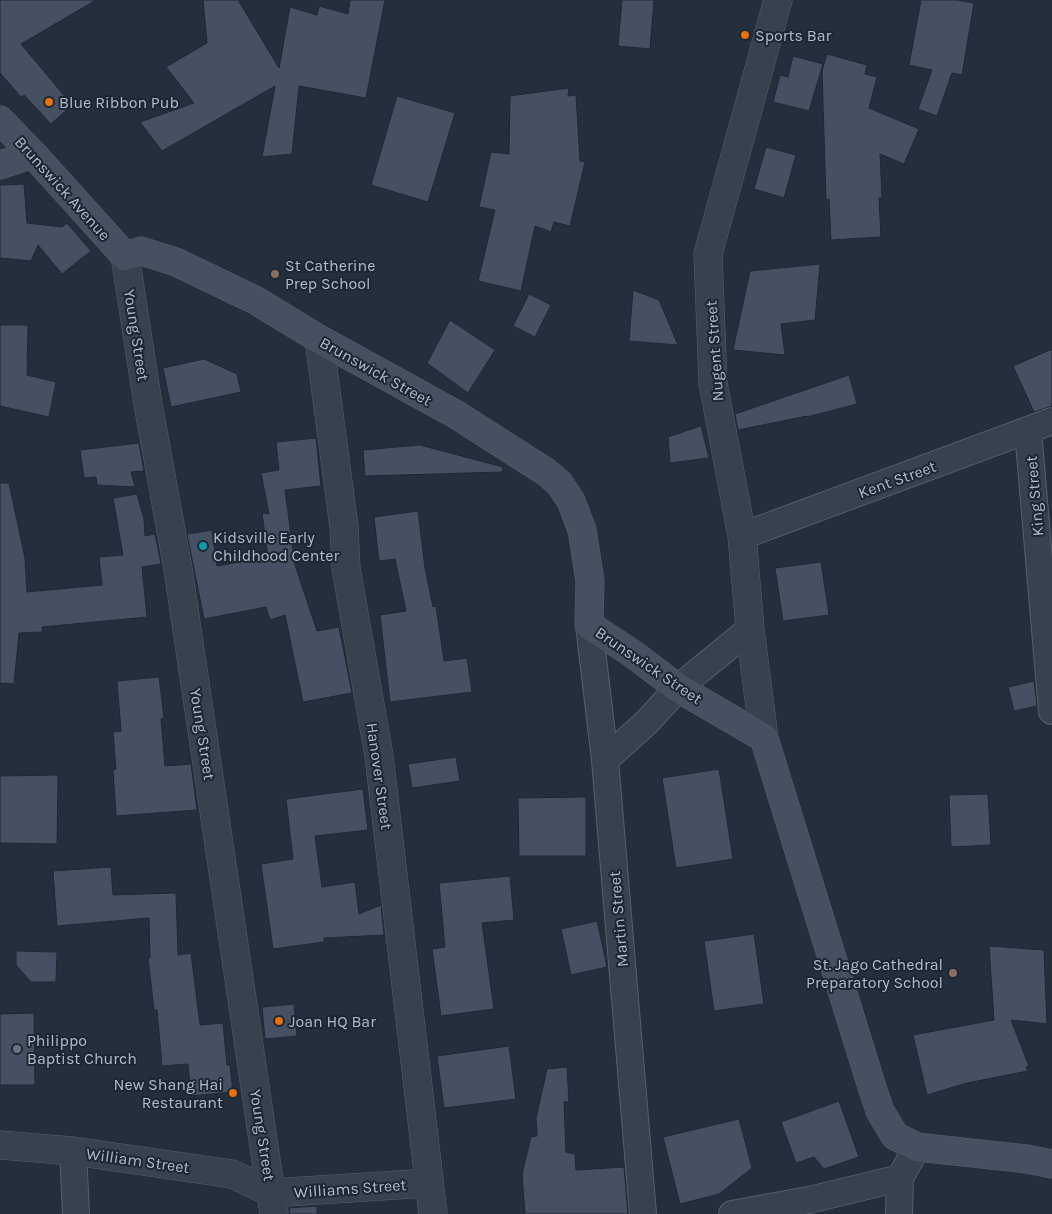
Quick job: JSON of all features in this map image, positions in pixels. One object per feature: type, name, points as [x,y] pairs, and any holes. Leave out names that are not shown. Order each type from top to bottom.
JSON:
[{"type":"main road","name":"Brunswick Avenue","points":[[0,120],[125,256]]},
{"type":"main road","points":[[0,165],[33,154]]},
{"type":"main road","name":"Brunswick Street","points":[[125,256],[140,251],[176,262],[257,301],[319,340],[457,416],[546,472],[559,483],[571,501],[582,530],[590,581],[589,625],[633,654],[678,688],[764,738]]},
{"type":"main road","points":[[764,738],[880,1111],[895,1136],[917,1147],[1027,1159],[1052,1164]]},
{"type":"street","name":"Nugent Street","points":[[764,738],[750,629],[742,536],[713,384],[708,254],[778,0]]},
{"type":"street","name":"Young Street","points":[[125,256],[148,404],[178,569],[273,1204]]},
{"type":"street","name":"Hanover Street","points":[[319,340],[344,527],[346,568],[379,756],[433,1214]]},
{"type":"street","name":"Kent Street","points":[[742,536],[1052,421]]},
{"type":"street","name":"King Street","points":[[1028,431],[1052,710]]},
{"type":"street","name":"Martin Street","points":[[589,625],[605,760],[643,1214]]},
{"type":"street","points":[[605,760],[647,722],[678,688],[750,629]]},
{"type":"street","name":"William Street","points":[[0,1145],[73,1151],[232,1174],[273,1204]]},
{"type":"street","points":[[899,1214],[900,1178],[917,1147]]},
{"type":"street","points":[[73,1151],[76,1214]]},
{"type":"street","points":[[732,1214],[809,1200],[900,1178]]},
{"type":"street","name":"Williams Street","points":[[273,1204],[428,1183]]},
{"type":"building","points":[[0,0],[96,0],[21,44],[72,105],[51,124],[24,95],[21,97],[0,73]]},
{"type":"building","points":[[203,0],[238,0],[279,68],[290,7],[317,15],[319,6],[348,14],[350,0],[385,0],[366,98],[299,86],[292,154],[262,157],[275,86],[162,151],[140,122],[194,103],[166,67],[207,43]]},
{"type":"building","points":[[622,0],[654,0],[650,49],[618,46]]},
{"type":"building","points":[[921,0],[957,0],[974,3],[962,75],[952,73],[937,116],[918,109],[932,70],[909,65]]},
{"type":"building","points":[[827,54],[867,65],[865,74],[877,77],[869,108],[919,129],[904,164],[880,154],[882,198],[879,198],[881,237],[831,240],[829,199],[826,200],[822,71]]},
{"type":"building","points":[[793,56],[823,64],[809,111],[773,102],[780,75],[788,77]]},
{"type":"building","points":[[569,88],[568,96],[576,95],[580,161],[585,162],[570,226],[554,222],[551,232],[535,226],[521,291],[478,281],[495,210],[479,207],[491,152],[509,154],[510,96]]},
{"type":"building","points":[[397,96],[455,113],[428,202],[371,185]]},
{"type":"building","points":[[766,147],[796,155],[784,198],[754,189]]},
{"type":"building","points":[[24,184],[27,223],[62,227],[67,223],[91,251],[62,274],[38,245],[31,261],[0,258],[0,185]]},
{"type":"building","points":[[820,264],[815,320],[781,324],[785,355],[733,350],[750,271]]},
{"type":"building","points":[[633,290],[659,300],[678,345],[629,341]]},
{"type":"building","points":[[529,294],[551,305],[535,337],[513,326]]},
{"type":"building","points":[[450,320],[495,350],[468,393],[427,363]]},
{"type":"building","points":[[0,325],[28,325],[27,375],[56,382],[49,417],[0,406]]},
{"type":"building","points":[[1052,349],[1052,406],[1034,412],[1013,366]]},
{"type":"building","points":[[204,359],[237,374],[241,392],[171,407],[163,368]]},
{"type":"building","points":[[849,375],[857,404],[807,417],[738,430],[735,414]]},
{"type":"building","points":[[701,426],[709,458],[670,463],[668,437]]},
{"type":"building","points":[[316,438],[321,486],[285,490],[295,565],[317,631],[339,627],[352,693],[303,702],[285,615],[270,620],[266,607],[204,619],[187,534],[212,530],[217,566],[268,557],[262,513],[269,514],[261,473],[279,470],[276,442]]},
{"type":"building","points":[[139,443],[144,471],[131,472],[135,487],[97,485],[96,477],[84,478],[80,450]]},
{"type":"building","points":[[420,445],[503,467],[502,472],[365,476],[363,450]]},
{"type":"building","points":[[0,483],[9,483],[25,558],[27,592],[102,585],[99,557],[123,555],[113,498],[137,494],[144,519],[145,536],[155,534],[161,564],[142,567],[147,617],[42,627],[43,632],[19,633],[14,684],[0,683]]},
{"type":"building","points":[[418,511],[425,568],[433,607],[436,606],[444,661],[467,658],[472,692],[390,702],[380,615],[406,611],[395,559],[379,561],[374,517]]},
{"type":"building","points":[[821,562],[829,615],[783,621],[775,568]]},
{"type":"building","points":[[159,677],[164,718],[161,719],[165,766],[191,764],[197,810],[116,816],[113,770],[116,769],[113,732],[121,731],[117,681]]},
{"type":"building","points":[[1034,681],[1037,706],[1014,711],[1008,687]]},
{"type":"building","points":[[456,757],[460,781],[412,788],[408,764]]},
{"type":"building","points":[[719,769],[733,859],[676,868],[662,778]]},
{"type":"building","points":[[58,775],[57,844],[0,843],[0,776]]},
{"type":"building","points":[[363,789],[368,830],[315,836],[322,887],[355,882],[359,914],[381,905],[384,935],[324,938],[324,942],[273,949],[261,864],[293,859],[286,799]]},
{"type":"building","points":[[988,794],[991,845],[951,847],[949,795]]},
{"type":"building","points":[[586,797],[586,856],[519,856],[518,798]]},
{"type":"building","points":[[111,867],[113,895],[176,893],[178,955],[191,953],[200,1025],[223,1023],[227,1065],[230,1065],[233,1092],[191,1096],[188,1064],[162,1066],[157,1010],[154,1010],[148,958],[150,958],[149,918],[57,926],[53,871]]},
{"type":"building","points":[[510,876],[514,920],[482,923],[494,1009],[441,1016],[432,949],[445,947],[439,883]]},
{"type":"building","points":[[597,921],[607,967],[571,975],[561,929]]},
{"type":"building","points":[[754,934],[764,1004],[714,1011],[704,941]]},
{"type":"building","points":[[989,946],[1044,950],[1047,1024],[1011,1020],[1029,1066],[1026,1067],[1028,1071],[967,1083],[927,1095],[913,1035],[994,1020]]},
{"type":"building","points":[[16,951],[57,952],[56,982],[31,982],[16,965]]},
{"type":"building","name":"Joan HQ Bar","points":[[294,1004],[297,1036],[265,1039],[262,1007]]},
{"type":"building","name":"Philippo Baptist Church","points":[[34,1013],[35,1085],[0,1085],[0,1014]]},
{"type":"building","points":[[509,1046],[516,1099],[444,1108],[437,1056]]},
{"type":"building","points":[[567,1067],[569,1102],[564,1102],[566,1152],[575,1154],[576,1170],[624,1167],[628,1214],[525,1214],[522,1174],[531,1137],[537,1136],[536,1118],[547,1069]]},
{"type":"building","points":[[839,1101],[859,1157],[824,1169],[814,1157],[796,1163],[781,1122]]},
{"type":"building","points":[[739,1119],[752,1168],[719,1194],[680,1204],[663,1137]]},
{"type":"building","points":[[317,1206],[317,1214],[290,1214],[289,1208]]},
{"type":"place","name":"Sports Bar","points":[[745,35]]},
{"type":"place","name":"Blue Ribbon Pub","points":[[49,102]]},
{"type":"place","name":"St Catherine Prep School","points":[[275,274]]},
{"type":"place","name":"Kidsville Early Childhood Center","points":[[203,546]]},
{"type":"place","name":"St. Jago Cathedral Preparatory School","points":[[953,973]]},
{"type":"place","name":"Joan HQ Bar","points":[[279,1021]]},
{"type":"place","name":"Philippo Baptist Church","points":[[17,1049]]},
{"type":"place","name":"New Shang Hai Restaurant","points":[[233,1093]]}]
